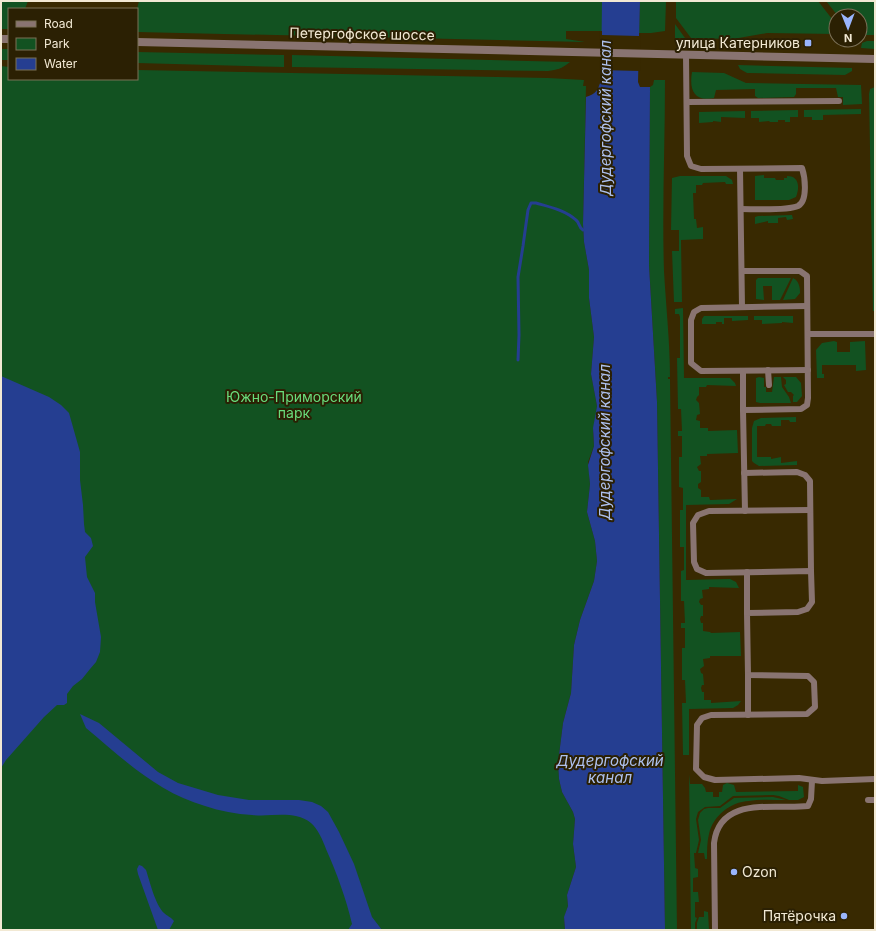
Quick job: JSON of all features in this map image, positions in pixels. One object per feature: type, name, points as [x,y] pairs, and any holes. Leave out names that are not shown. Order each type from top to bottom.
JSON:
[{"type":"street","name":"Петергофское шоссе","points":[[138,42],[686,54]]},
{"type":"street","points":[[686,54],[875,59]]},
{"type":"lane","points":[[686,54],[687,156],[691,166],[701,169],[802,168],[804,200],[799,206],[788,208],[741,209]]},
{"type":"lane","points":[[687,102],[839,100]]},
{"type":"lane","points":[[740,169],[742,307]]},
{"type":"lane","points":[[742,271],[800,271],[807,276],[808,334],[807,405],[801,409],[743,410]]},
{"type":"lane","points":[[807,306],[701,308],[694,312],[691,320],[691,363],[701,371],[808,370]]},
{"type":"lane","points":[[808,334],[875,334]]},
{"type":"lane","points":[[768,370],[769,385]]},
{"type":"lane","points":[[742,371],[745,511]]},
{"type":"lane","points":[[744,473],[797,472],[805,475],[810,481],[812,602],[807,609],[798,612],[747,613]]},
{"type":"lane","points":[[810,510],[709,511],[698,515],[693,523],[694,562],[697,569],[706,573],[811,571]]},
{"type":"lane","points":[[747,572],[748,715]]},
{"type":"lane","points":[[748,675],[808,676],[814,682],[815,707],[807,714],[711,715],[702,718],[697,725],[696,769],[704,777],[715,780],[799,778],[812,781],[875,779]]},
{"type":"lane","points":[[715,930],[714,843],[719,826],[730,815],[745,808],[794,808],[808,806],[811,798],[812,781]]},
{"type":"green space","points":[[1,1],[28,1],[25,8],[8,8],[8,29],[1,29]]},
{"type":"green space","points":[[139,1],[602,1],[602,31],[566,31],[566,39],[585,42],[138,32],[137,8]]},
{"type":"green space","points":[[640,1],[666,1],[665,31],[639,33]]},
{"type":"green space","points":[[676,1],[818,1],[828,14],[828,34],[767,33],[733,39],[691,38],[676,18]]},
{"type":"green space","points":[[826,1],[875,1],[875,35],[868,35],[868,8],[832,8]]},
{"type":"green space","points":[[675,24],[685,38],[675,38]]},
{"type":"green space","points":[[868,41],[875,41],[875,49],[861,48],[868,48]]},
{"type":"green space","points":[[1,49],[8,49],[8,60],[1,60]]},
{"type":"green space","points":[[138,52],[284,55],[284,67],[138,63]]},
{"type":"green space","points":[[292,55],[570,62],[565,66],[548,71],[292,67]]},
{"type":"green space","points":[[738,65],[852,68],[852,71],[845,75],[747,73],[740,69]]},
{"type":"green space","name":"Южно-Приморский парк","points":[[1,66],[8,67],[8,80],[138,80],[138,70],[584,80],[583,86],[586,86],[583,224],[584,242],[589,270],[589,298],[594,337],[591,374],[597,406],[593,432],[594,446],[588,462],[590,484],[587,512],[595,541],[597,561],[594,581],[580,620],[574,645],[571,693],[563,723],[558,763],[562,792],[573,812],[575,819],[573,844],[576,867],[567,895],[568,906],[564,918],[565,930],[1,930]]},
{"type":"green space","points":[[692,72],[724,73],[746,83],[861,85],[862,104],[843,105],[843,97],[838,97],[836,88],[796,88],[796,94],[794,97],[758,98],[755,96],[755,89],[716,90],[714,98],[707,99],[697,96],[694,93],[691,84]]},
{"type":"green space","points":[[654,80],[665,80],[663,247],[670,364],[670,377],[668,377],[668,379],[670,379],[677,930],[665,930],[657,402],[649,265],[650,87],[653,85]]},
{"type":"green space","points":[[875,87],[875,311],[873,311],[869,94],[870,89]]},
{"type":"green space","points":[[861,109],[861,114],[823,115],[823,120],[812,120],[812,117],[804,117],[804,110]]},
{"type":"green space","points":[[798,110],[798,117],[790,117],[790,122],[778,120],[778,122],[759,122],[759,118],[751,118],[751,111]]},
{"type":"green space","points":[[745,111],[745,118],[721,117],[721,122],[713,121],[699,123],[699,112]]},
{"type":"green space","points":[[764,175],[764,178],[775,178],[776,180],[784,180],[787,176],[794,178],[798,183],[796,197],[789,200],[755,200],[755,176]]},
{"type":"green space","points":[[680,176],[726,176],[732,180],[733,184],[726,184],[725,182],[703,183],[702,185],[696,185],[696,193],[693,193],[694,219],[696,219],[697,228],[703,227],[703,239],[681,240],[682,302],[674,302],[672,251],[679,251],[679,230],[671,230],[672,178]]},
{"type":"green space","points":[[792,215],[793,219],[787,220],[786,217],[778,218],[778,223],[768,223],[768,221],[755,224],[755,217],[758,216]]},
{"type":"green space","points":[[758,278],[791,278],[780,300],[772,300],[772,286],[763,286],[764,300],[756,299],[756,280]]},
{"type":"green space","points":[[793,278],[799,284],[800,293],[795,299],[783,300]]},
{"type":"green space","points":[[683,308],[684,378],[730,378],[736,386],[707,385],[706,387],[699,387],[699,395],[696,400],[699,403],[700,414],[697,415],[696,420],[700,421],[700,428],[708,428],[708,431],[737,430],[738,453],[707,454],[707,456],[700,456],[701,464],[697,467],[699,471],[701,471],[701,482],[698,484],[698,488],[701,490],[701,497],[709,497],[710,500],[737,499],[729,504],[686,505],[686,580],[730,579],[736,582],[739,588],[709,587],[709,589],[702,590],[703,598],[700,599],[699,602],[703,605],[703,616],[701,616],[700,619],[701,623],[703,623],[703,631],[711,633],[740,632],[741,656],[710,656],[710,658],[703,659],[704,666],[700,669],[701,673],[703,674],[704,685],[702,685],[701,688],[702,692],[704,692],[704,700],[711,700],[711,703],[741,701],[733,708],[689,709],[689,755],[683,755],[682,703],[686,703],[685,680],[682,680],[682,648],[685,648],[685,628],[681,628],[681,623],[685,623],[684,601],[681,601],[681,571],[684,570],[684,547],[680,547],[680,510],[683,510],[683,488],[679,487],[679,457],[682,457],[682,436],[678,436],[678,431],[682,431],[681,409],[678,409],[677,358],[680,358],[680,317],[679,314],[675,314],[675,309]]},
{"type":"green space","points":[[704,316],[748,316],[748,320],[732,321],[732,318],[724,318],[724,324],[722,324],[722,322],[716,322],[716,324],[702,324],[702,319]]},
{"type":"green space","points":[[754,316],[793,316],[793,323],[782,322],[762,324],[762,320],[754,320]]},
{"type":"green space","points":[[865,341],[866,370],[856,371],[856,365],[822,365],[822,374],[824,374],[824,378],[817,378],[816,350],[822,343],[837,342],[837,352],[850,352],[850,342]]},
{"type":"green space","points":[[774,377],[781,377],[782,387],[791,403],[756,402],[756,378],[764,378],[764,387],[766,387],[766,392],[772,392]]},
{"type":"green space","points":[[783,377],[796,377],[801,383],[802,396],[797,402],[793,402],[794,395],[791,392],[788,392],[784,385],[786,384],[786,380]]},
{"type":"green space","points":[[796,417],[796,422],[781,420],[781,426],[766,424],[765,426],[757,426],[757,457],[771,457],[771,459],[781,457],[781,463],[797,461],[797,465],[759,466],[754,463],[752,461],[752,428],[754,421],[761,418]]},
{"type":"green space","points":[[689,774],[690,784],[702,784],[706,792],[713,792],[713,797],[719,797],[719,792],[722,792],[723,785],[727,783],[734,785],[736,792],[798,791],[798,785],[803,787],[804,797],[798,800],[789,800],[773,795],[733,796],[720,806],[705,807],[698,812],[696,819],[699,840],[696,853],[694,853],[695,868],[698,869],[698,877],[693,878],[693,892],[698,892],[699,902],[695,902],[695,917],[697,918],[695,930],[691,930]]},
{"type":"green space","points":[[773,797],[786,800],[758,800],[742,802],[723,811],[711,827],[708,840],[707,859],[705,859],[704,853],[698,853],[701,840],[698,820],[700,813],[704,809],[720,808],[734,798]]},
{"type":"green space","points":[[704,911],[708,912],[709,930],[697,930],[699,917],[704,917]]},
{"type":"water","name":"Дудергофский канал","points":[[602,1],[640,1],[638,82],[640,87],[650,87],[649,265],[657,402],[665,930],[565,930],[564,917],[568,906],[567,895],[576,867],[573,844],[575,819],[573,812],[562,792],[558,763],[563,723],[571,693],[574,645],[580,620],[594,581],[597,561],[595,541],[587,512],[590,484],[588,465],[594,446],[593,428],[597,406],[591,374],[594,337],[589,298],[589,270],[584,242],[583,224],[586,97],[596,91],[601,80]]},
{"type":"water","points":[[1,376],[49,397],[61,405],[69,413],[80,452],[80,480],[85,532],[91,538],[93,546],[85,557],[87,577],[95,593],[95,602],[101,637],[100,652],[96,662],[67,694],[67,703],[64,705],[57,705],[44,717],[6,760],[1,768]]},
{"type":"water","points":[[80,714],[99,723],[158,772],[178,783],[218,795],[249,800],[299,800],[312,802],[321,806],[328,812],[339,832],[354,864],[372,917],[382,930],[348,930],[352,924],[341,886],[322,839],[316,828],[311,823],[304,819],[290,815],[252,815],[222,811],[188,800],[171,792],[127,763],[86,728]]},
{"type":"water","points":[[139,865],[146,870],[153,893],[161,909],[174,921],[169,930],[158,930],[138,874],[137,869]]},
{"type":"pier","points":[[600,31],[602,31],[602,35],[639,36],[639,33],[641,33],[640,71],[599,70]]},
{"type":"waterway","points":[[518,360],[518,277],[528,210],[531,203],[536,203],[562,211],[577,221],[580,228],[583,230]]},
{"type":"place","name":"улица Катерников","points":[[808,43]]},
{"type":"place","name":"Ozon","points":[[734,872]]},
{"type":"place","name":"Пятёрочка","points":[[844,916]]}]
